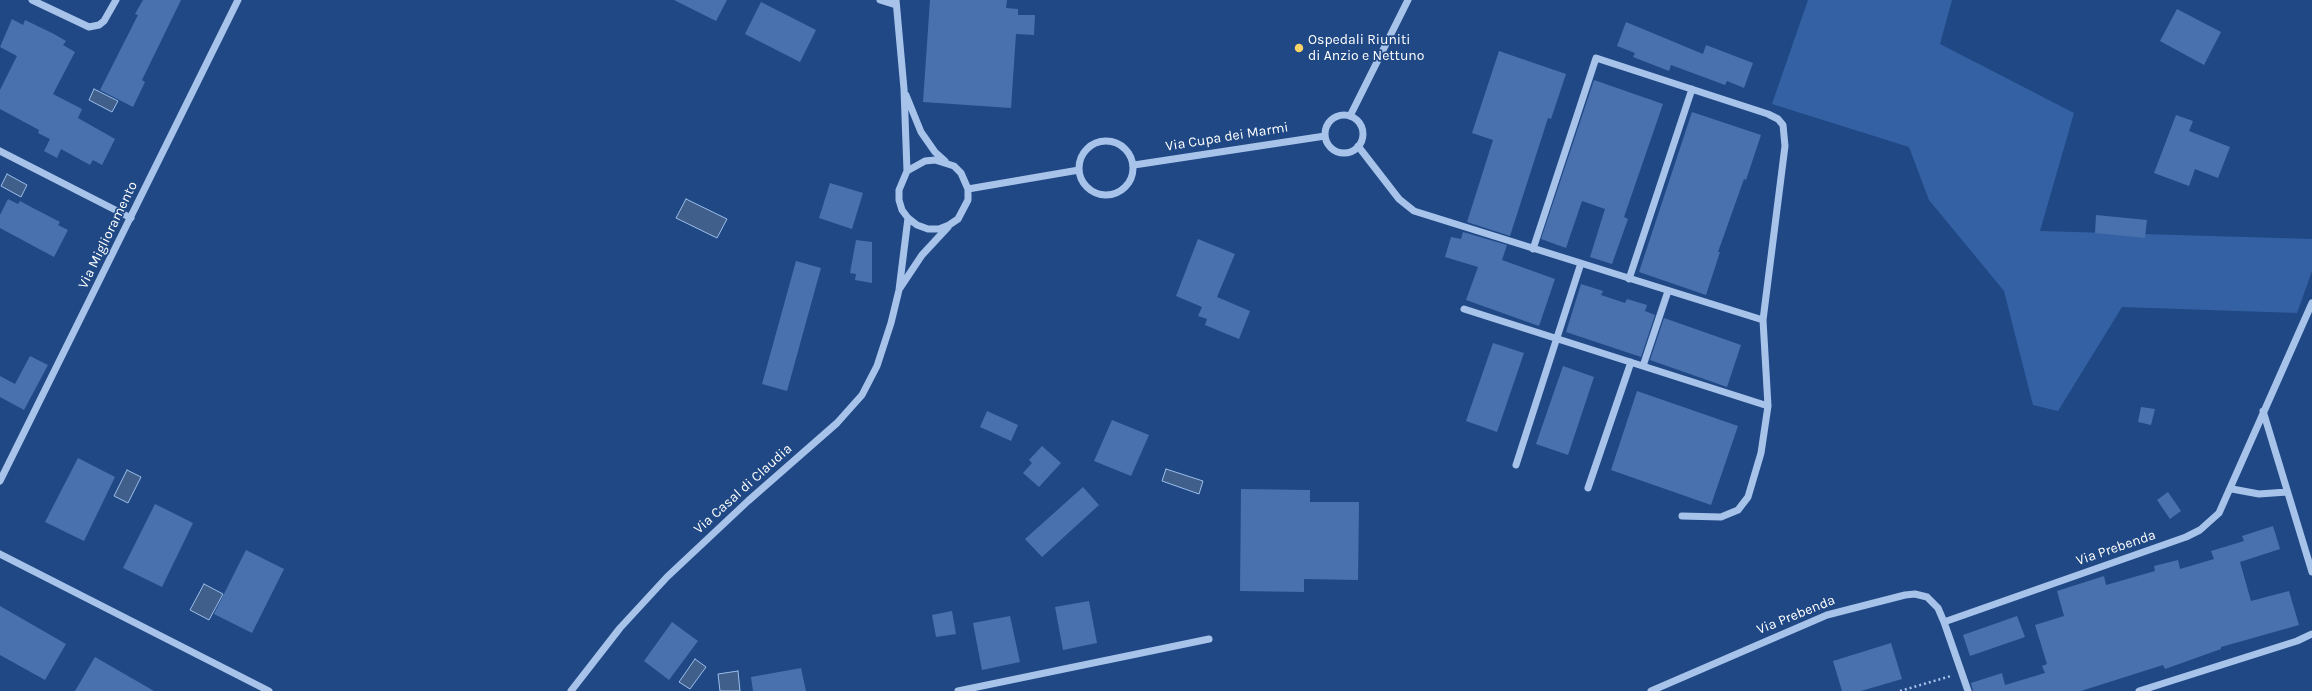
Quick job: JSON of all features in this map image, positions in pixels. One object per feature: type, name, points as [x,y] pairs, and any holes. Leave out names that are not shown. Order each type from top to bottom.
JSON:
[{"type":"street","points":[[32,0],[89,27],[99,25],[104,21],[116,0]]},
{"type":"street","name":"Via Miglioramento","points":[[0,482],[238,0]]},
{"type":"street","points":[[880,0],[896,2]]},
{"type":"street","points":[[1350,116],[1408,0]]},
{"type":"street","name":"Via Casal di Claudia","points":[[571,691],[616,633],[666,578],[748,501],[837,423],[854,405],[869,385],[882,354],[899,290],[908,218],[902,210],[899,190],[907,171],[904,89],[896,2]]},
{"type":"street","points":[[1533,249],[1596,58],[1772,116],[1783,125],[1785,131],[1785,146],[1763,320],[1768,406],[1761,453],[1748,497],[1742,506],[1726,516],[1682,516]]},
{"type":"street","name":"Via Casal di Claudia","points":[[899,290],[922,255],[949,225],[958,219],[968,200],[968,189],[961,172],[946,162],[924,136],[904,89]]},
{"type":"street","points":[[1629,279],[1692,89]]},
{"type":"street","points":[[1344,115],[1350,116],[1355,119],[1362,129],[1362,135],[1358,146],[1347,152],[1341,152],[1330,147],[1325,136],[1328,124],[1332,119],[1344,115]]},
{"type":"street","name":"Via Cupa dei Marmi","points":[[1134,165],[1325,136]]},
{"type":"street","points":[[1103,140],[1112,140],[1127,149],[1134,165],[1133,173],[1125,188],[1109,195],[1096,193],[1086,186],[1079,170],[1079,162],[1088,147],[1103,140]]},
{"type":"street","points":[[1358,146],[1399,199],[1414,211],[1763,320]]},
{"type":"street","points":[[0,151],[131,218]]},
{"type":"street","points":[[907,171],[925,161],[946,162]]},
{"type":"street","points":[[968,189],[1079,170]]},
{"type":"street","points":[[908,218],[917,225],[928,229],[939,229],[949,225]]},
{"type":"street","points":[[1516,465],[1580,263]]},
{"type":"street","points":[[1643,366],[1668,291]]},
{"type":"street","name":"Via Prebenda","points":[[1944,622],[2194,533],[2208,524],[2219,513],[2232,489],[2263,411],[2312,303]]},
{"type":"street","points":[[1464,309],[1768,406]]},
{"type":"street","points":[[1588,488],[1631,362]]},
{"type":"street","points":[[2263,411],[2312,572]]},
{"type":"street","points":[[2232,489],[2258,494],[2288,492]]},
{"type":"street","points":[[0,554],[269,691]]},
{"type":"street","name":"Via Prebenda","points":[[1651,691],[1827,615],[1905,594],[1915,594],[1927,597],[1938,608],[1968,691]]},
{"type":"street","points":[[2139,691],[2297,642],[2312,634]]},
{"type":"street","points":[[958,691],[1209,639]]},
{"type":"path","points":[[1900,691],[1962,673]]},
{"type":"shaded area","points":[[1808,0],[1952,0],[1940,44],[2074,113],[2040,231],[2312,239],[2312,271],[2297,313],[2122,307],[2058,411],[2033,405],[2004,291],[1929,200],[1909,147],[1772,104]]},
{"type":"shaded area","points":[[94,89],[118,101],[112,112],[89,100]]},
{"type":"shaded area","points":[[7,174],[27,185],[21,197],[1,186]]},
{"type":"shaded area","points":[[686,199],[727,219],[717,238],[676,218]]},
{"type":"shaded area","points":[[1166,469],[1203,481],[1199,494],[1162,481]]},
{"type":"shaded area","points":[[127,470],[141,477],[128,503],[114,496]]},
{"type":"shaded area","points":[[204,584],[223,594],[209,620],[190,610]]},
{"type":"shaded area","points":[[695,659],[706,667],[690,689],[679,682]]},
{"type":"shaded area","points":[[738,671],[740,691],[720,691],[718,674]]},
{"type":"building","points":[[143,0],[181,0],[142,80],[145,82],[133,107],[100,90],[138,15],[135,14]]},
{"type":"building","points":[[674,0],[727,0],[716,21]]},
{"type":"building","points":[[930,0],[1007,0],[1006,8],[1018,9],[1018,15],[1035,15],[1034,35],[1016,34],[1011,108],[923,102]]},
{"type":"building","points":[[761,2],[816,30],[800,62],[745,34]]},
{"type":"building","points":[[2177,9],[2221,32],[2204,65],[2160,41]]},
{"type":"building","points":[[12,19],[23,25],[25,20],[54,34],[66,41],[63,45],[75,52],[53,94],[82,109],[78,118],[115,139],[102,165],[93,160],[90,165],[61,149],[57,158],[44,151],[50,139],[38,133],[39,130],[0,109],[0,90],[17,56],[0,47]]},
{"type":"building","points":[[1626,22],[1703,54],[1706,45],[1753,63],[1744,88],[1727,81],[1725,85],[1671,65],[1669,71],[1633,57],[1635,53],[1617,46]]},
{"type":"building","points":[[1499,51],[1566,74],[1551,119],[1548,118],[1510,236],[1467,222],[1493,140],[1472,133]]},
{"type":"building","points":[[1594,80],[1663,104],[1624,217],[1628,219],[1612,264],[1590,257],[1605,209],[1582,201],[1566,248],[1541,239]]},
{"type":"building","points":[[1692,112],[1761,135],[1746,180],[1744,179],[1718,252],[1720,252],[1706,295],[1639,272]]},
{"type":"building","points":[[2176,115],[2193,121],[2189,131],[2230,147],[2218,178],[2195,169],[2189,186],[2154,173]]},
{"type":"building","points":[[830,183],[863,193],[852,229],[819,218]]},
{"type":"building","points":[[8,199],[18,204],[20,201],[60,222],[58,225],[68,230],[54,257],[0,228],[0,215]]},
{"type":"building","points":[[2096,215],[2147,220],[2145,238],[2095,233]]},
{"type":"building","points":[[1463,232],[1507,245],[1502,260],[1555,279],[1539,326],[1466,300],[1478,267],[1445,257],[1451,237],[1461,239]]},
{"type":"building","points":[[1198,239],[1235,254],[1217,297],[1250,311],[1239,339],[1205,325],[1207,319],[1198,316],[1202,307],[1176,296]]},
{"type":"building","points":[[856,240],[872,242],[872,283],[855,280],[856,274],[850,273]]},
{"type":"building","points":[[796,261],[821,268],[787,391],[762,384]]},
{"type":"building","points":[[1581,284],[1603,291],[1601,295],[1625,303],[1627,299],[1647,305],[1645,311],[1655,315],[1641,357],[1566,332]]},
{"type":"building","points":[[1664,318],[1741,345],[1727,387],[1650,360]]},
{"type":"building","points":[[1493,343],[1524,353],[1497,432],[1466,421]]},
{"type":"building","points":[[30,356],[48,365],[24,410],[0,397],[0,376],[15,384]]},
{"type":"building","points":[[1563,366],[1594,377],[1568,455],[1536,444]]},
{"type":"building","points":[[1637,391],[1738,426],[1711,505],[1611,470]]},
{"type":"building","points":[[2141,407],[2155,409],[2151,425],[2138,422]]},
{"type":"building","points":[[987,411],[1018,425],[1011,441],[980,427]]},
{"type":"building","points":[[1112,420],[1149,435],[1131,476],[1094,461]]},
{"type":"building","points":[[1042,446],[1061,463],[1039,487],[1023,473],[1032,463],[1029,460]]},
{"type":"building","points":[[78,458],[115,477],[84,541],[45,522]]},
{"type":"building","points":[[1083,487],[1099,505],[1042,557],[1025,539]]},
{"type":"building","points":[[1241,489],[1310,490],[1310,502],[1359,502],[1358,580],[1304,579],[1304,592],[1240,591]]},
{"type":"building","points":[[2168,492],[2181,511],[2170,519],[2157,500]]},
{"type":"building","points":[[155,504],[193,523],[162,587],[123,568]]},
{"type":"building","points":[[2273,526],[2280,549],[2240,562],[2251,601],[2289,591],[2299,625],[2221,647],[2221,649],[2165,669],[2163,665],[2081,691],[1973,691],[1971,683],[2002,673],[2005,685],[2045,673],[2042,666],[2047,664],[2035,625],[2064,616],[2057,591],[2104,576],[2106,585],[2155,571],[2154,566],[2178,560],[2180,569],[2214,559],[2211,551],[2244,541],[2242,536]]},
{"type":"building","points":[[246,550],[284,569],[252,633],[214,614]]},
{"type":"building","points":[[1089,601],[1097,643],[1063,650],[1055,607]]},
{"type":"building","points":[[0,606],[66,644],[45,680],[0,655]]},
{"type":"building","points":[[952,611],[956,634],[936,637],[932,615]]},
{"type":"building","points":[[1010,616],[1020,662],[982,670],[973,623]]},
{"type":"building","points":[[2017,616],[2025,637],[1970,656],[1963,635]]},
{"type":"building","points":[[672,622],[698,641],[669,680],[644,661]]},
{"type":"building","points":[[1891,643],[1902,679],[1861,691],[1842,691],[1833,661]]},
{"type":"building","points":[[95,657],[154,691],[75,691]]},
{"type":"building","points":[[801,668],[806,691],[753,691],[751,677]]},
{"type":"place","name":"Ospedali Riuniti di Anzio e Nettuno","points":[[1299,48]]}]
